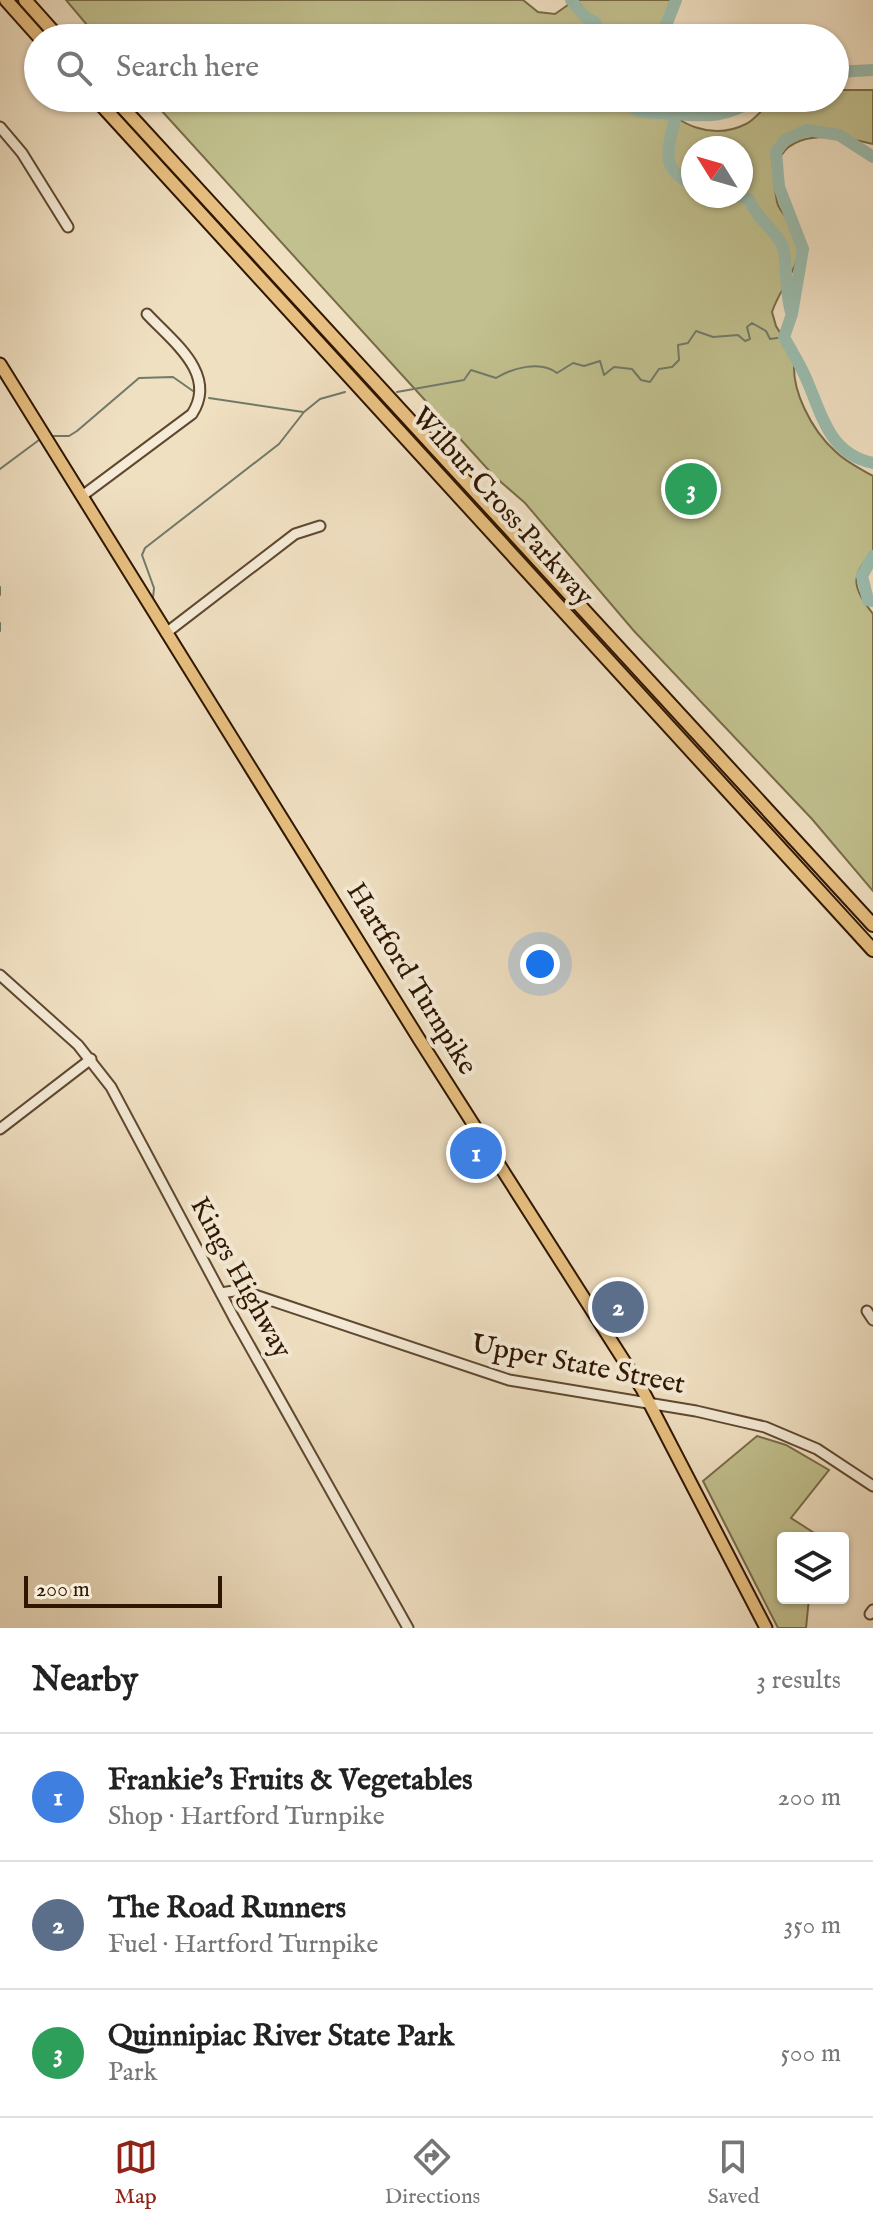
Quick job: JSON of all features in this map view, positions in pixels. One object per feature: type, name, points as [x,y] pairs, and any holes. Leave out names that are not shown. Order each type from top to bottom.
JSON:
[{"type":"highway","points":[[6,0],[27,24]]},
{"type":"highway","points":[[25,0],[46,24]]},
{"type":"highway","name":"Wilbur Cross Parkway","points":[[108,112],[873,950]]},
{"type":"highway","name":"Wilbur Cross Parkway","points":[[127,112],[873,925]]},
{"type":"main road","name":"Hartford Turnpike","points":[[0,364],[651,1405],[766,1628]]},
{"type":"street","points":[[0,127],[22,153],[68,227]]},
{"type":"street","points":[[82,496],[192,414],[199,404],[202,388],[196,369],[147,314]]},
{"type":"street","points":[[166,633],[295,534],[320,526]]},
{"type":"street","name":"Kings Highway","points":[[0,975],[91,1059],[122,1106],[221,1293],[408,1628]]},
{"type":"street","points":[[0,1129],[91,1059]]},
{"type":"street","name":"Upper State Street","points":[[221,1293],[240,1290],[509,1380],[765,1427],[805,1443],[872,1482]]},
{"type":"shaded area","points":[[66,0],[523,0],[538,12],[555,14],[575,0],[675,0],[662,24],[86,24]]},
{"type":"shaded area","points":[[849,90],[873,90],[873,144],[816,137],[787,148],[778,160],[775,178],[777,202],[798,233],[799,248],[794,268],[772,312],[776,326],[795,357],[799,395],[811,421],[840,456],[873,476],[873,553],[860,569],[856,584],[873,614],[873,891],[812,819],[634,631],[525,503],[494,476],[163,112],[670,112],[696,128],[721,131],[750,122],[761,112],[849,112]]},
{"type":"shaded area","points":[[757,1436],[786,1445],[829,1470],[791,1518],[813,1532],[777,1532],[777,1604],[808,1604],[806,1628],[778,1628],[703,1481]]},
{"type":"waterway","points":[[571,0],[585,17],[596,24]]},
{"type":"waterway","points":[[667,24],[676,0]]},
{"type":"waterway","points":[[849,71],[873,70]]},
{"type":"waterway","points":[[641,112],[676,114],[668,155],[674,171],[681,178]]},
{"type":"waterway","points":[[675,112],[698,115],[727,112]]},
{"type":"waterway","points":[[873,157],[839,135],[807,130],[785,140],[776,152],[779,187],[803,249],[792,314],[784,337],[837,443],[847,452],[873,463]]},
{"type":"waterway","points":[[753,206],[783,247],[791,312]]},
{"type":"waterway","points":[[397,392],[464,380],[471,370],[496,378],[526,367],[543,367],[557,373],[573,363],[584,366],[600,361],[604,375],[614,367],[632,369],[641,380],[650,382],[659,369],[672,367],[679,360],[678,345],[688,343],[696,331],[713,337],[738,335],[745,341],[750,339],[747,327],[752,323],[766,331],[770,339],[784,337]]},
{"type":"waterway","points":[[53,436],[69,436],[77,431],[139,378],[173,377],[193,391]]},
{"type":"waterway","points":[[153,598],[154,588],[142,555],[145,548],[279,444],[304,412],[320,399],[345,392]]},
{"type":"waterway","points":[[209,398],[303,412]]},
{"type":"waterway","points":[[0,469],[39,440]]},
{"type":"waterway","points":[[873,556],[862,576],[868,600],[873,601]]},
{"type":"waterway","points":[[0,587],[0,595]]},
{"type":"waterway","points":[[0,623],[0,631]]},
{"type":"place","name":"Quinnipiac River State Park","points":[[691,489]]},
{"type":"place","name":"Frankie's Fruits & Vegetables","points":[[476,1153]]},
{"type":"place","name":"The Road Runners","points":[[618,1307]]}]
